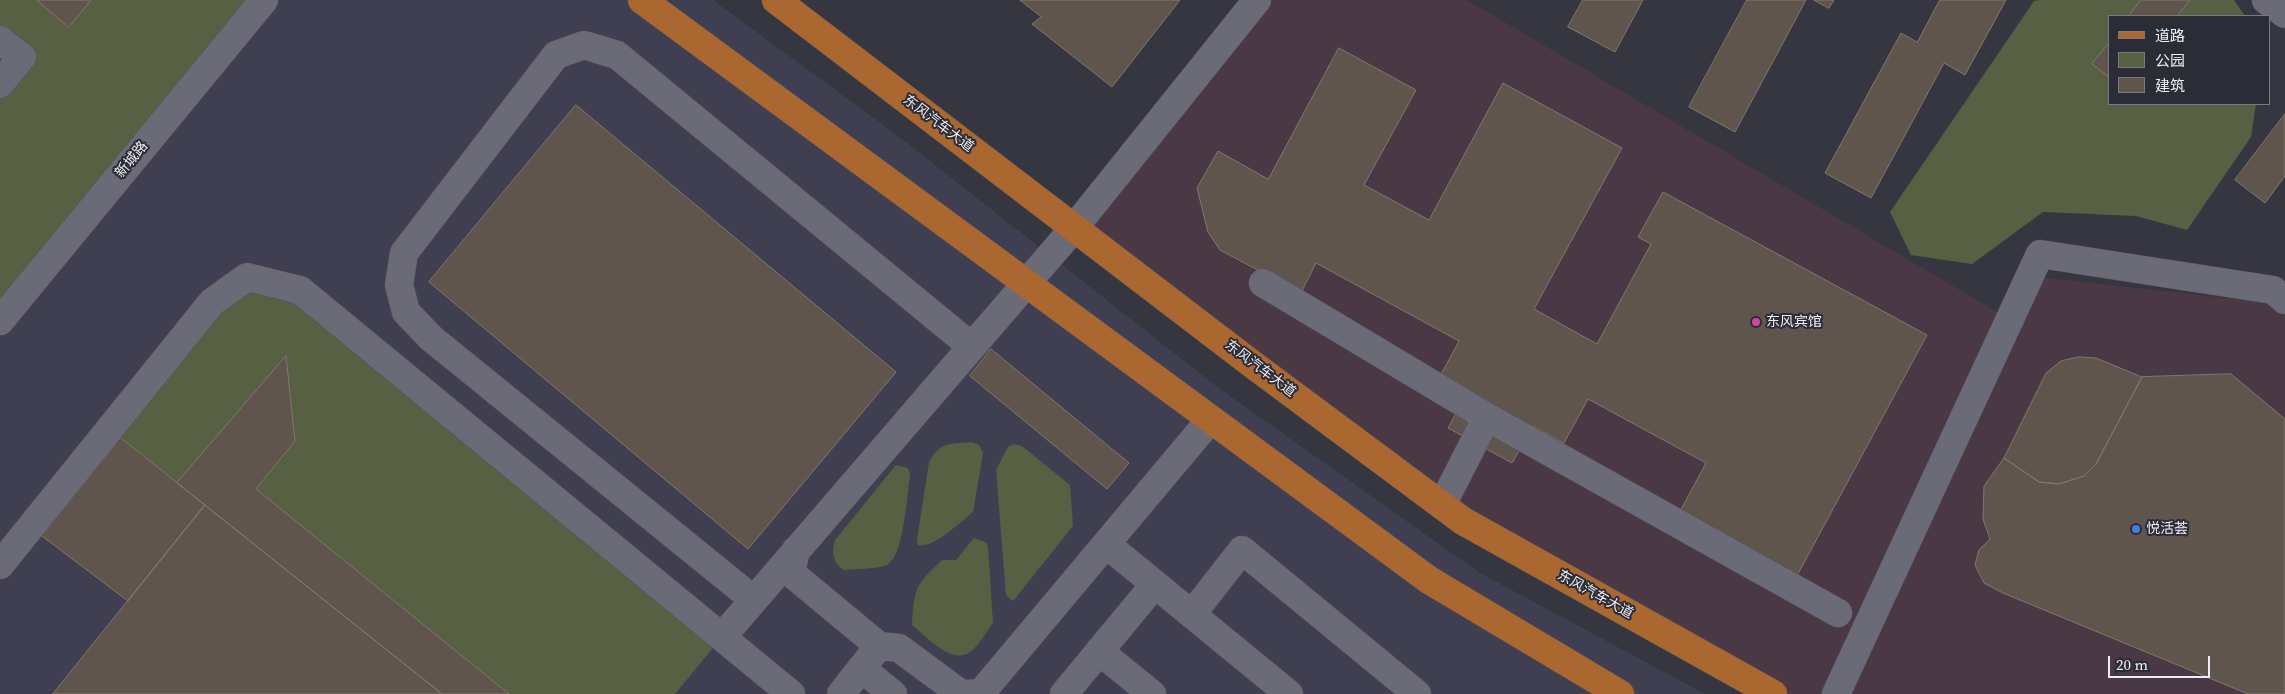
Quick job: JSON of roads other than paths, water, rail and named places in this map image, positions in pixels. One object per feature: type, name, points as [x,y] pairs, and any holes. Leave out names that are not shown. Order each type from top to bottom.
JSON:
[{"type":"main road","points":[[642,0],[1429,580],[1620,694]]},
{"type":"main road","name":"东风汽车大道","points":[[776,0],[1252,364],[1464,521],[1773,694]]},
{"type":"street","name":"新城路","points":[[0,321],[264,0]]},
{"type":"street","points":[[722,637],[1074,228],[1258,0]]},
{"type":"street","points":[[2266,0],[2285,14]]},
{"type":"street","points":[[0,40],[22,57],[0,84]]},
{"type":"street","points":[[754,600],[431,338],[406,312],[399,285],[404,254],[556,55],[584,45],[617,55],[971,346]]},
{"type":"street","points":[[1836,694],[2040,254],[2273,290],[2285,300]]},
{"type":"street","points":[[0,565],[212,302],[247,277],[300,290],[791,694]]},
{"type":"street","points":[[1264,283],[1487,417],[1838,613]]},
{"type":"street","points":[[1442,505],[1487,417]]},
{"type":"street","points":[[965,694],[981,693],[1210,420]]},
{"type":"street","points":[[1106,544],[1289,694]]},
{"type":"street","points":[[796,550],[791,573],[879,646],[899,648],[961,694]]},
{"type":"street","points":[[1192,614],[1242,550],[1416,694]]},
{"type":"street","points":[[1064,694],[1155,584]]},
{"type":"street","points":[[841,694],[879,646]]},
{"type":"street","points":[[1100,651],[1152,694]]},
{"type":"street","points":[[861,668],[893,694]]},
{"type":"place","name":"东风宾馆","points":[[1756,322]]},
{"type":"place","name":"悦活荟","points":[[2136,529]]}]
